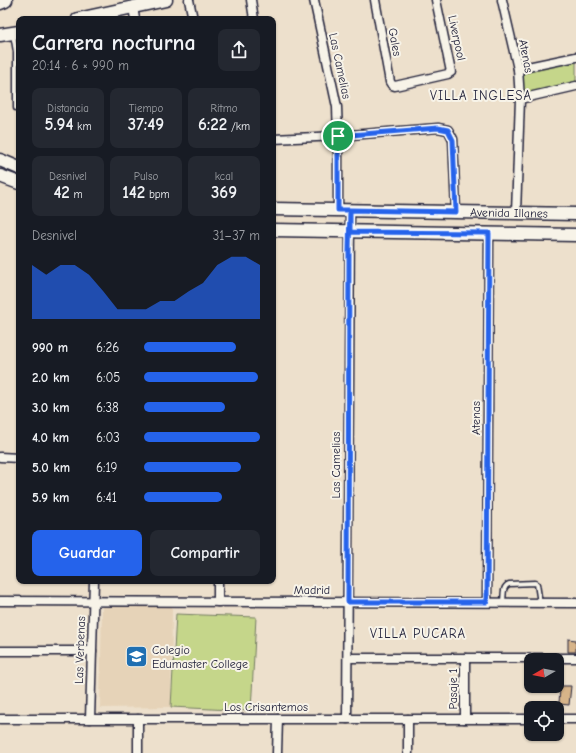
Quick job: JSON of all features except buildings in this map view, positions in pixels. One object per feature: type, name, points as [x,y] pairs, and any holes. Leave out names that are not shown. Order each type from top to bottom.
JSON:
[{"type":"highway","points":[[0,2],[5,0]]},
{"type":"main road","points":[[93,16],[166,0]]},
{"type":"main road","points":[[0,35],[16,33]]},
{"type":"main road","points":[[0,160],[16,167]]},
{"type":"main road","points":[[0,176],[16,182]]},
{"type":"main road","name":"Avenida Illanes","points":[[276,209],[576,214]]},
{"type":"main road","name":"Avenida Illanes","points":[[276,230],[576,234]]},
{"type":"street","points":[[189,0],[192,16]]},
{"type":"street","points":[[250,0],[253,16]]},
{"type":"street","name":"Las Camelias","points":[[314,0],[337,108],[344,210],[350,232],[348,719]]},
{"type":"street","name":"Gales","points":[[375,0],[390,82],[395,86]]},
{"type":"street","name":"Liverpool","points":[[395,86],[448,74],[451,72],[436,0]]},
{"type":"street","name":"Atenas","points":[[502,0],[518,69],[520,99],[516,213]]},
{"type":"street","points":[[133,7],[134,16]]},
{"type":"street","points":[[518,69],[576,57]]},
{"type":"street","points":[[520,99],[576,86]]},
{"type":"street","points":[[276,138],[338,136],[438,128],[448,130],[453,140],[456,212]]},
{"type":"street","name":"Atenas","points":[[487,602],[489,233]]},
{"type":"street","points":[[0,457],[16,458]]},
{"type":"street","name":"Las Verbenas","points":[[90,719],[94,584]]},
{"type":"street","points":[[218,584],[218,602]]},
{"type":"street","name":"Madrid","points":[[0,601],[576,603]]},
{"type":"street","points":[[0,651],[92,651]]},
{"type":"street","points":[[348,658],[576,658]]},
{"type":"street","name":"Pasaje 1","points":[[465,658],[465,719]]},
{"type":"street","name":"Los Crisantemos","points":[[0,718],[524,719]]},
{"type":"street","points":[[138,719],[138,753]]},
{"type":"street","points":[[277,753],[278,719]]},
{"type":"street","points":[[408,719],[408,753]]},
{"type":"street","points":[[564,719],[576,720]]},
{"type":"lane","points":[[16,33],[16,108]]},
{"type":"lane","points":[[503,602],[504,589],[506,585],[535,583],[539,587],[540,602]]},
{"type":"shaded area","name":"Colegio Edumaster College","points":[[102,606],[172,607],[171,707],[100,708]]},
{"type":"green space","points":[[576,59],[576,84],[522,97],[520,71]]},
{"type":"green space","points":[[176,614],[256,617],[251,711],[171,707]]},
{"type":"place","name":"Colegio Edumaster College","points":[[136,657]]},
{"type":"district","name":"VILLA INGLESA","points":[[481,95]]},
{"type":"district","name":"VILLA PUCARA","points":[[418,633]]},
{"type":"route","points":[[338,136],[338,210],[350,210],[348,602],[487,602],[489,233],[350,232],[350,210],[456,212],[453,140],[448,130],[438,128],[338,136]]}]
